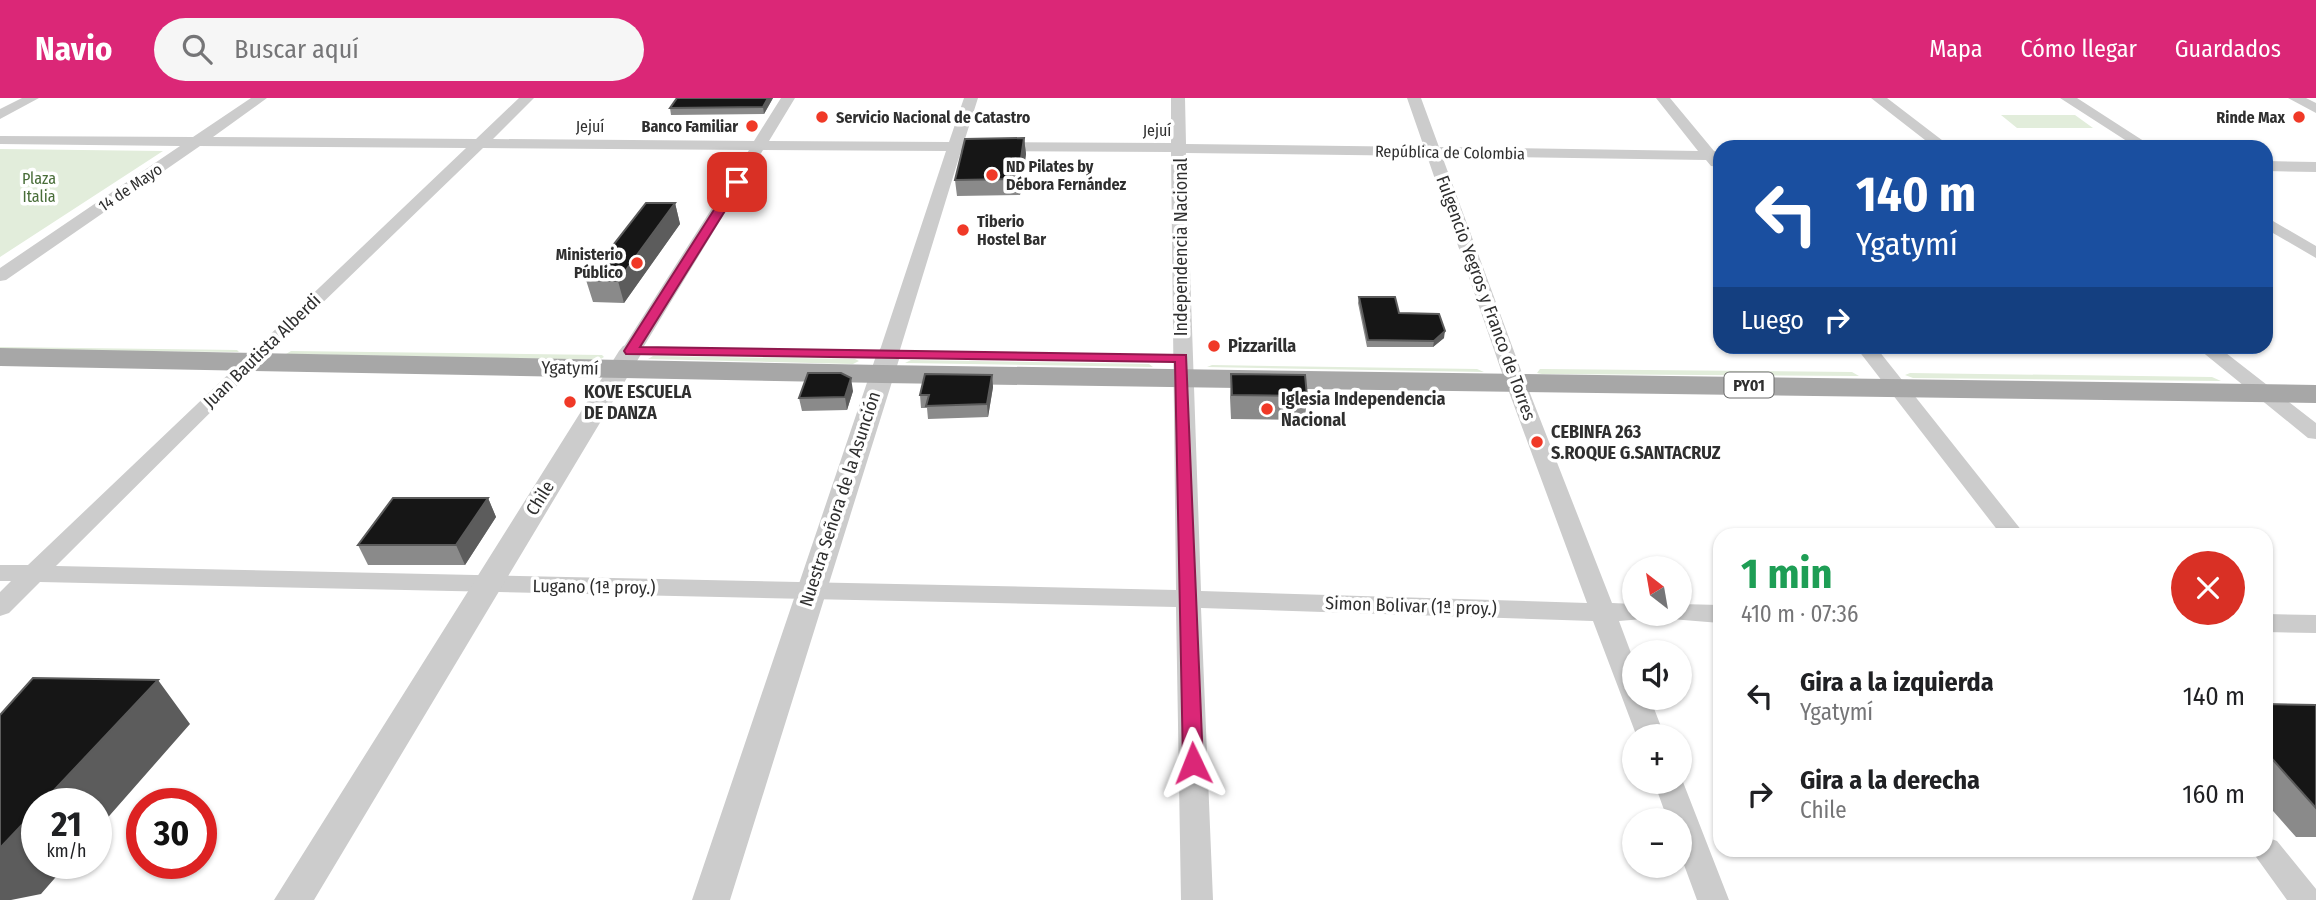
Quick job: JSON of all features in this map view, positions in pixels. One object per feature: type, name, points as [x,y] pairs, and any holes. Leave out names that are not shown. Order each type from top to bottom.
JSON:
[{"type":"main road","name":"Ygatymí","points":[[0,338],[260,352],[1182,367]]},
{"type":"main road","name":"Ygatymí","points":[[0,357],[260,352]]},
{"type":"main road","name":"PY01","points":[[1182,367],[1511,371],[1880,366],[2316,373]]},
{"type":"main road","name":"PY01","points":[[1880,366],[2265,393],[2316,394]]},
{"type":"street","points":[[0,115],[32,98]]},
{"type":"street","name":"14 de Mayo","points":[[0,276],[260,98]]},
{"type":"street","name":"Juan Bautista Alberdi","points":[[0,607],[260,352],[527,98]]},
{"type":"street","name":"Chile","points":[[293,900],[788,98]]},
{"type":"street","name":"Nuestra Señora de la Asunción","points":[[711,900],[971,98]]},
{"type":"street","name":"Independencia Nacional","points":[[1178,98],[1182,367],[1197,900]]},
{"type":"street","name":"Fulgencio Yegros y Franco de Torres","points":[[1414,98],[1511,371],[1622,662]]},
{"type":"street","points":[[1663,98],[1713,155]]},
{"type":"street","points":[[1878,98],[1935,140]]},
{"type":"street","points":[[2067,98],[2135,140]]},
{"type":"street","points":[[2295,98],[2316,109]]},
{"type":"street","name":"Jejuí","points":[[0,140],[1180,148]]},
{"type":"street","name":"República de Colombia","points":[[1180,148],[1713,160]]},
{"type":"street","points":[[2273,166],[2316,167]]},
{"type":"street","points":[[2273,226],[2316,253]]},
{"type":"street","points":[[2214,354],[2316,433]]},
{"type":"street","points":[[1880,366],[2009,528]]},
{"type":"street","name":"Lugano (1ª proy.)","points":[[0,573],[1188,599]]},
{"type":"street","name":"Simon Bolivar (1ª proy.)","points":[[1188,599],[1622,612]]},
{"type":"street","points":[[1692,613],[1713,614]]},
{"type":"street","points":[[2273,624],[2316,624]]},
{"type":"street","points":[[1673,794],[1713,900]]},
{"type":"street","points":[[2272,857],[2306,900]]},
{"type":"green space","points":[[2001,115],[2075,115],[2093,128],[2017,128]]},
{"type":"green space","name":"Plaza Italia","points":[[0,149],[163,151],[0,257]]},
{"type":"green space","points":[[0,347],[237,350],[239,352],[0,350]]},
{"type":"green space","points":[[291,351],[604,357],[599,360],[286,354]]},
{"type":"green space","points":[[653,356],[859,361],[853,364],[648,359]]},
{"type":"green space","points":[[911,360],[1149,364],[1153,367],[905,363]]},
{"type":"green space","points":[[1207,367],[1477,369],[1484,372]]},
{"type":"green space","points":[[1540,369],[1852,372],[1859,376],[1537,373]]},
{"type":"green space","points":[[1905,375],[2212,377],[2221,381],[1913,378]]},
{"type":"building","points":[[677,98],[768,98],[763,107],[670,108]]},
{"type":"building","points":[[1024,138],[1018,179],[955,180],[965,139]]},
{"type":"building","points":[[646,203],[675,203],[618,281],[586,280]]},
{"type":"building","points":[[1359,297],[1395,297],[1399,313],[1439,314],[1445,331],[1434,341],[1368,340]]},
{"type":"building","points":[[808,373],[841,373],[851,378],[845,397],[799,398]]},
{"type":"building","points":[[925,374],[992,375],[987,404],[926,406],[929,395],[920,395]]},
{"type":"building","points":[[1231,374],[1305,375],[1307,396],[1232,395]]},
{"type":"building","points":[[393,498],[488,498],[456,545],[358,545]]},
{"type":"building","points":[[33,678],[158,680],[56,788],[21,788],[21,826],[0,848],[0,715]]},
{"type":"building","points":[[2273,704],[2316,705],[2316,808],[2273,760]]},
{"type":"place","name":"Servicio Nacional de Catastro","points":[[822,117]]},
{"type":"place","name":"Rinde Max","points":[[2299,117]]},
{"type":"place","name":"Banco Familiar","points":[[752,126]]},
{"type":"place","name":"ND Pilates by Débora Fernández","points":[[992,175]]},
{"type":"place","name":"Tiberio Hostel Bar","points":[[963,230]]},
{"type":"place","name":"Ministerio Público","points":[[637,263]]},
{"type":"place","name":"Pizzarilla","points":[[1214,346]]},
{"type":"place","name":"KOVE ESCUELA DE DANZA","points":[[570,402]]},
{"type":"place","name":"Iglesia Independencia Nacional","points":[[1267,409]]},
{"type":"place","name":"CEBINFA 263 S.ROQUE G.SANTACRUZ","points":[[1537,442]]},
{"type":"route","points":[[737,182],[631,351],[1182,358],[1193,763]]}]
